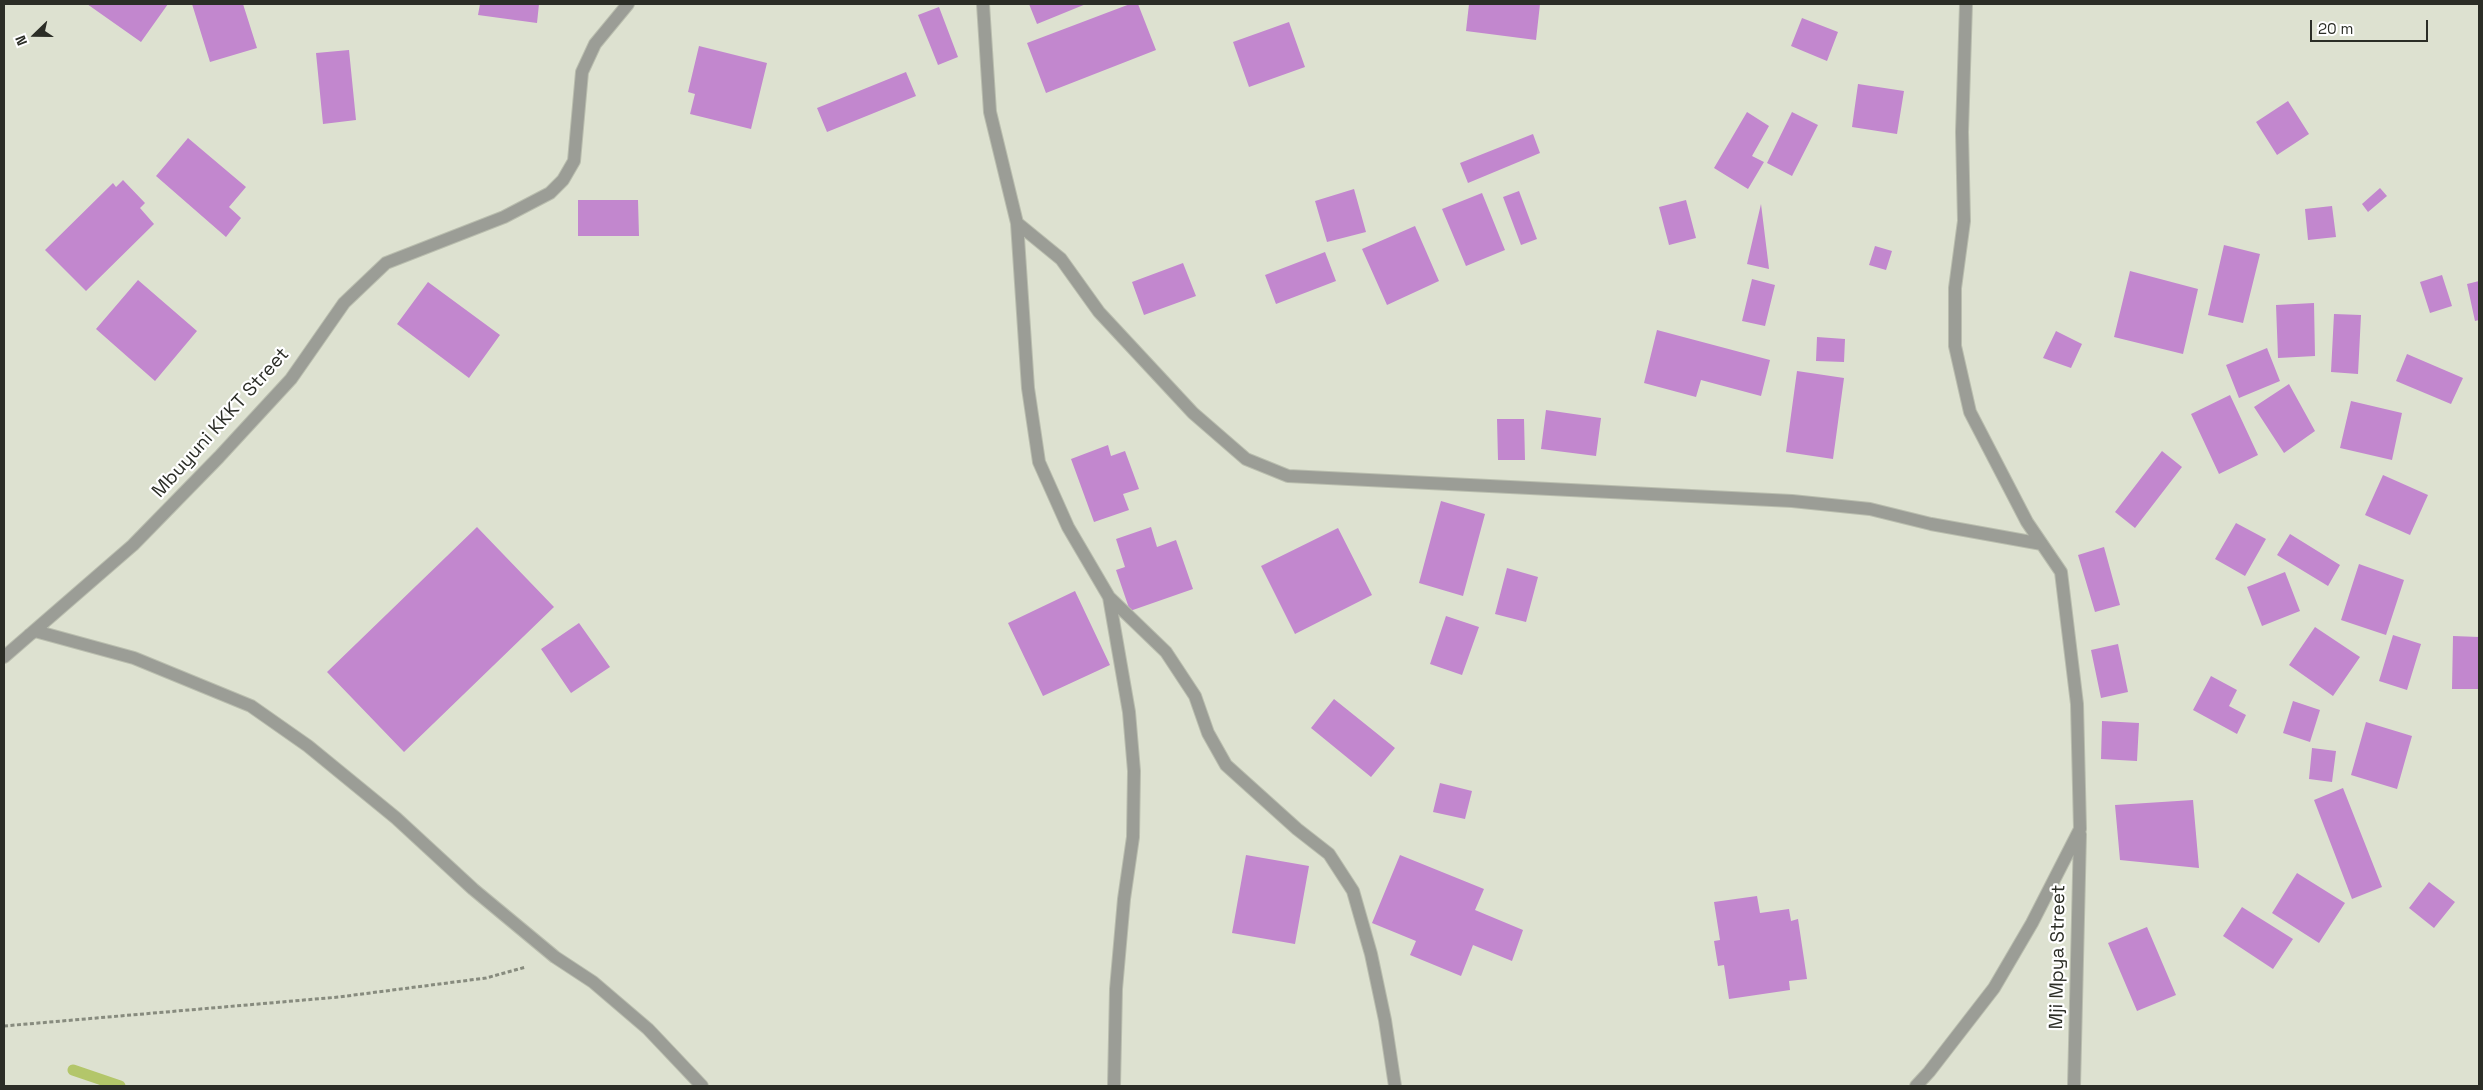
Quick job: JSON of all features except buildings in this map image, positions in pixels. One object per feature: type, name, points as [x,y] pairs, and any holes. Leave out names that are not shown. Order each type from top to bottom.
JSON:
[{"type":"street","name":"Mbuyuni KKKT Street","points":[[4,657],[133,544],[220,457],[291,378],[344,303],[386,263],[504,217],[550,193],[563,180],[574,161],[582,72],[595,44],[628,4]]},
{"type":"street","points":[[982,4],[990,112],[1017,223],[1028,388],[1039,462],[1068,527],[1109,597],[1166,652],[1195,696],[1208,733],[1226,766],[1296,829],[1329,854],[1353,891],[1371,954],[1385,1020],[1395,1086]]},
{"type":"street","name":"Mji Mpya Street","points":[[1966,4],[1962,132],[1964,221],[1955,288],[1955,346],[1970,412],[2028,522],[2061,572],[2077,704],[2080,829],[2074,1086]]},
{"type":"street","points":[[1017,223],[1061,259],[1100,312],[1193,413],[1246,459],[1288,476],[1416,484],[1511,486],[1792,501],[1870,508],[1931,524],[2042,544]]},
{"type":"street","points":[[1109,597],[1129,712],[1134,771],[1133,837],[1124,899],[1116,990],[1114,1086]]},
{"type":"street","points":[[24,639],[35,631],[134,658],[251,706],[308,746],[374,800],[473,889],[555,957],[593,982],[648,1029],[702,1086]]},
{"type":"street","points":[[1916,1086],[1994,988],[2032,923],[2080,829]]},
{"type":"path","points":[[4,1026],[338,997],[486,978],[555,957]]},
{"type":"waterway","points":[[73,1070],[120,1086]]}]
